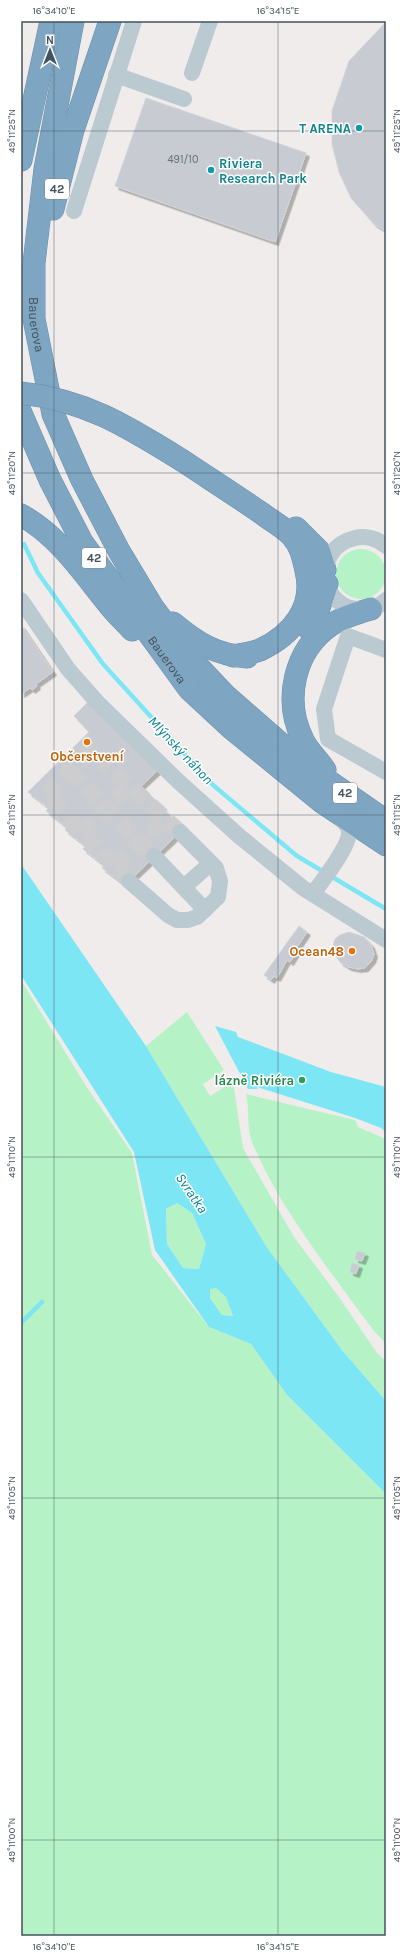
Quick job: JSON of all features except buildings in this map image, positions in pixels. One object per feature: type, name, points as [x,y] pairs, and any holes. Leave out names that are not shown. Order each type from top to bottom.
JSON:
[{"type":"highway","points":[[21,160],[51,21]]},
{"type":"highway","name":"Bauerova","points":[[73,21],[45,169],[36,236],[33,291],[34,319],[54,414],[82,480],[119,551],[152,606]]},
{"type":"highway","name":"42","points":[[43,363],[46,260],[51,219],[73,130],[110,21]]},
{"type":"highway","points":[[21,393],[61,400],[99,413],[128,427],[240,498],[289,534],[298,543],[303,553],[308,576],[308,592],[304,608],[296,625],[259,650],[233,656]]},
{"type":"highway","name":"Bauerova","points":[[21,413],[50,480],[82,542],[189,689],[212,712],[231,728],[330,795],[386,845]]},
{"type":"highway","points":[[152,606],[186,634],[212,650],[233,656],[261,657],[276,653],[294,642],[309,627],[319,608],[326,577],[319,551],[300,530],[240,498]]},
{"type":"highway","points":[[21,515],[48,535],[71,558],[110,607],[189,689]]},
{"type":"highway","points":[[330,795],[303,740],[292,709],[292,693],[299,665],[310,644],[330,625],[378,604]]},
{"type":"highway","name":"42","points":[[152,606],[193,661],[225,695],[304,764],[330,795],[386,821]]},
{"type":"street","points":[[74,211],[134,21]]},
{"type":"street","points":[[192,73],[210,21]]},
{"type":"street","points":[[116,75],[184,99]]},
{"type":"street","points":[[378,604],[360,610],[349,608],[339,602],[332,594],[326,577],[329,557],[336,547],[347,540],[360,537],[372,538],[386,546]]},
{"type":"street","points":[[22,605],[64,664],[98,703],[178,781],[239,836],[316,889],[386,940]]},
{"type":"street","points":[[386,650],[348,636],[324,709],[328,739],[386,772]]},
{"type":"street","points":[[316,889],[347,842],[349,831],[330,795]]},
{"type":"street","points":[[129,881],[168,915],[177,920],[188,920],[197,917],[205,910],[218,897],[220,880],[216,868],[180,832]]},
{"type":"street","points":[[347,842],[354,840],[366,841],[386,849]]},
{"type":"street","points":[[154,856],[205,910]]},
{"type":"street","points":[[184,887],[211,863]]},
{"type":"green space","points":[[356,549],[366,549],[379,556],[386,569],[386,579],[379,592],[366,599],[356,599],[347,595],[340,588],[336,579],[336,569],[340,560],[347,553]]},
{"type":"green space","points":[[21,980],[86,1086],[132,1153],[152,1255],[209,1327],[251,1344],[287,1395],[386,1494],[386,1936],[21,1936]]},
{"type":"green space","points":[[187,1012],[224,1070],[203,1084],[210,1096],[233,1082],[243,1148],[294,1237],[339,1297],[377,1353],[386,1361],[386,1401],[342,1350],[266,1246],[146,1046]]},
{"type":"green space","points":[[246,1094],[355,1120],[358,1127],[386,1139],[386,1344],[374,1331],[326,1266],[273,1185],[258,1157],[250,1136]]},
{"type":"green space","points":[[177,1203],[192,1213],[206,1244],[199,1269],[183,1268],[167,1244],[166,1209]]},
{"type":"green space","points":[[210,1288],[216,1288],[226,1297],[233,1316],[222,1315],[210,1298]]},
{"type":"water","name":"Svratka","points":[[21,864],[146,1046],[266,1246],[342,1350],[386,1401],[386,1494],[287,1395],[251,1344],[209,1327],[155,1250],[134,1152],[21,975]],"holes":[[[177,1203],[192,1213],[206,1244],[199,1269],[183,1268],[167,1244],[166,1209]],[[216,1288],[226,1297],[233,1316],[222,1315],[210,1298],[210,1289]]]},
{"type":"water","name":"lázně Riviéra","points":[[215,1026],[236,1032],[238,1037],[331,1072],[386,1087],[386,1132],[381,1128],[355,1118],[257,1087],[257,1089],[248,1089]]},
{"type":"waterway","name":"Mlýnský náhon","points":[[24,544],[38,573],[103,664],[213,785],[297,856],[386,909]]},
{"type":"waterway","points":[[21,1323],[42,1302]]},
{"type":"tunnel","points":[[129,881],[46,795],[91,750],[180,832]]},
{"type":"tunnel","points":[[69,771],[154,856]]},
{"type":"tunnel","points":[[81,832],[129,785]]},
{"type":"tunnel","points":[[115,866],[166,818]]},
{"type":"place","name":"T ARENA","points":[[359,128]]},
{"type":"place","name":"Riviera Research Park","points":[[211,170]]},
{"type":"place","name":"Občerstvení","points":[[87,742]]},
{"type":"place","name":"Ocean48","points":[[352,951]]},
{"type":"place","name":"lázně Riviéra","points":[[302,1080]]}]
